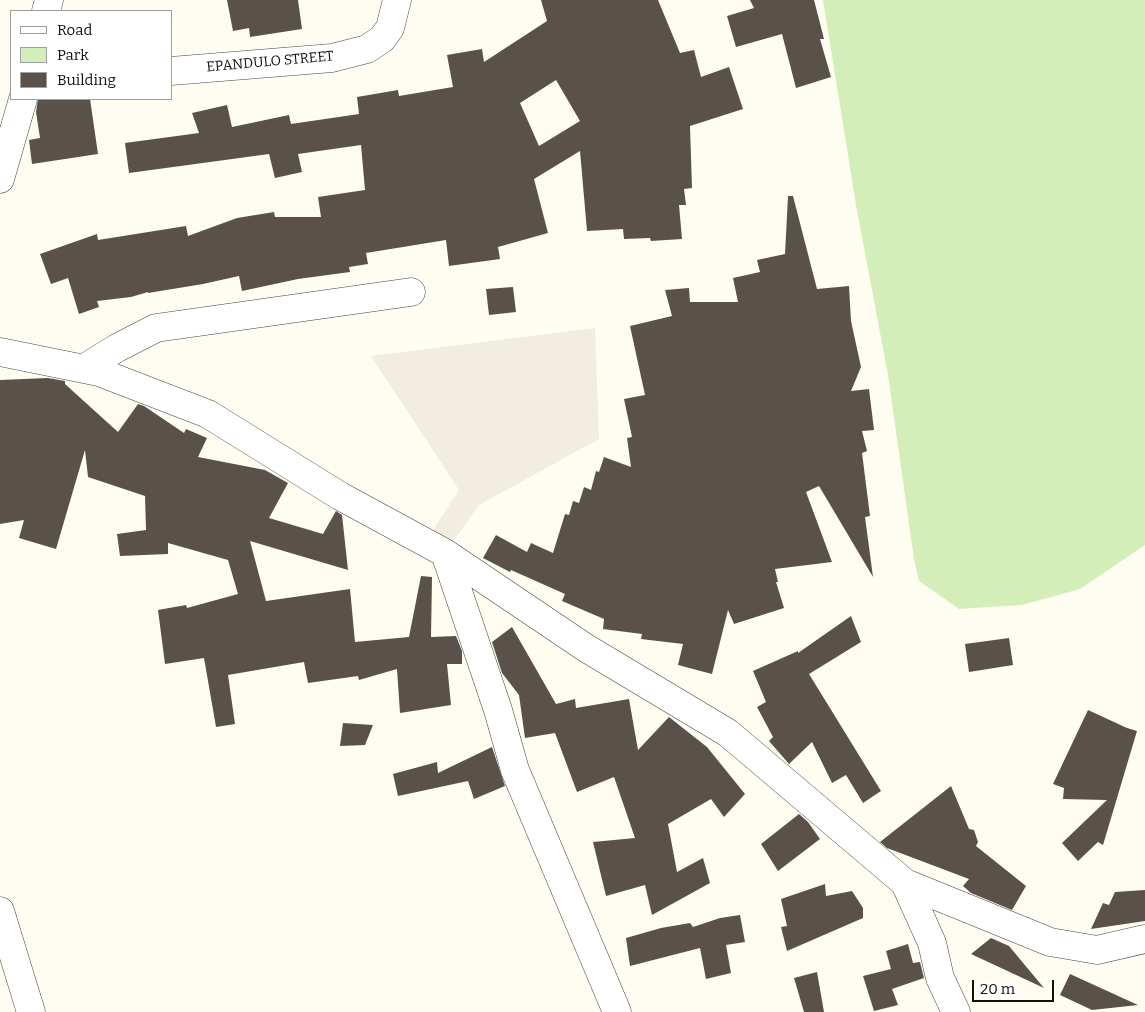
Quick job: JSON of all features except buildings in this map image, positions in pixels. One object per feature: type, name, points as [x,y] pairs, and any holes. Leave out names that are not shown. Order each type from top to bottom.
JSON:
[{"type":"street","name":"EPANDULO STREET","points":[[172,71],[332,58],[367,48],[382,39],[390,28],[397,0]]},
{"type":"street","points":[[1,172],[23,100]]},
{"type":"street","points":[[83,369],[117,348],[156,328],[412,292]]},
{"type":"street","points":[[0,352],[99,372],[208,414],[340,496],[445,553],[586,648],[728,733],[906,883],[1050,942],[1097,950],[1145,939]]},
{"type":"street","points":[[445,553],[498,710],[515,770],[617,1012]]},
{"type":"street","points":[[906,883],[932,943],[940,978],[956,1012]]},
{"type":"street","points":[[0,911],[31,1012]]},
{"type":"green space","points":[[823,0],[1145,0],[1145,545],[1080,589],[1022,605],[959,609],[919,581],[914,559],[888,375],[856,205]]},
{"type":"shaded area","points":[[595,328],[599,439],[479,505],[445,553],[425,542],[459,490],[371,356]]}]
